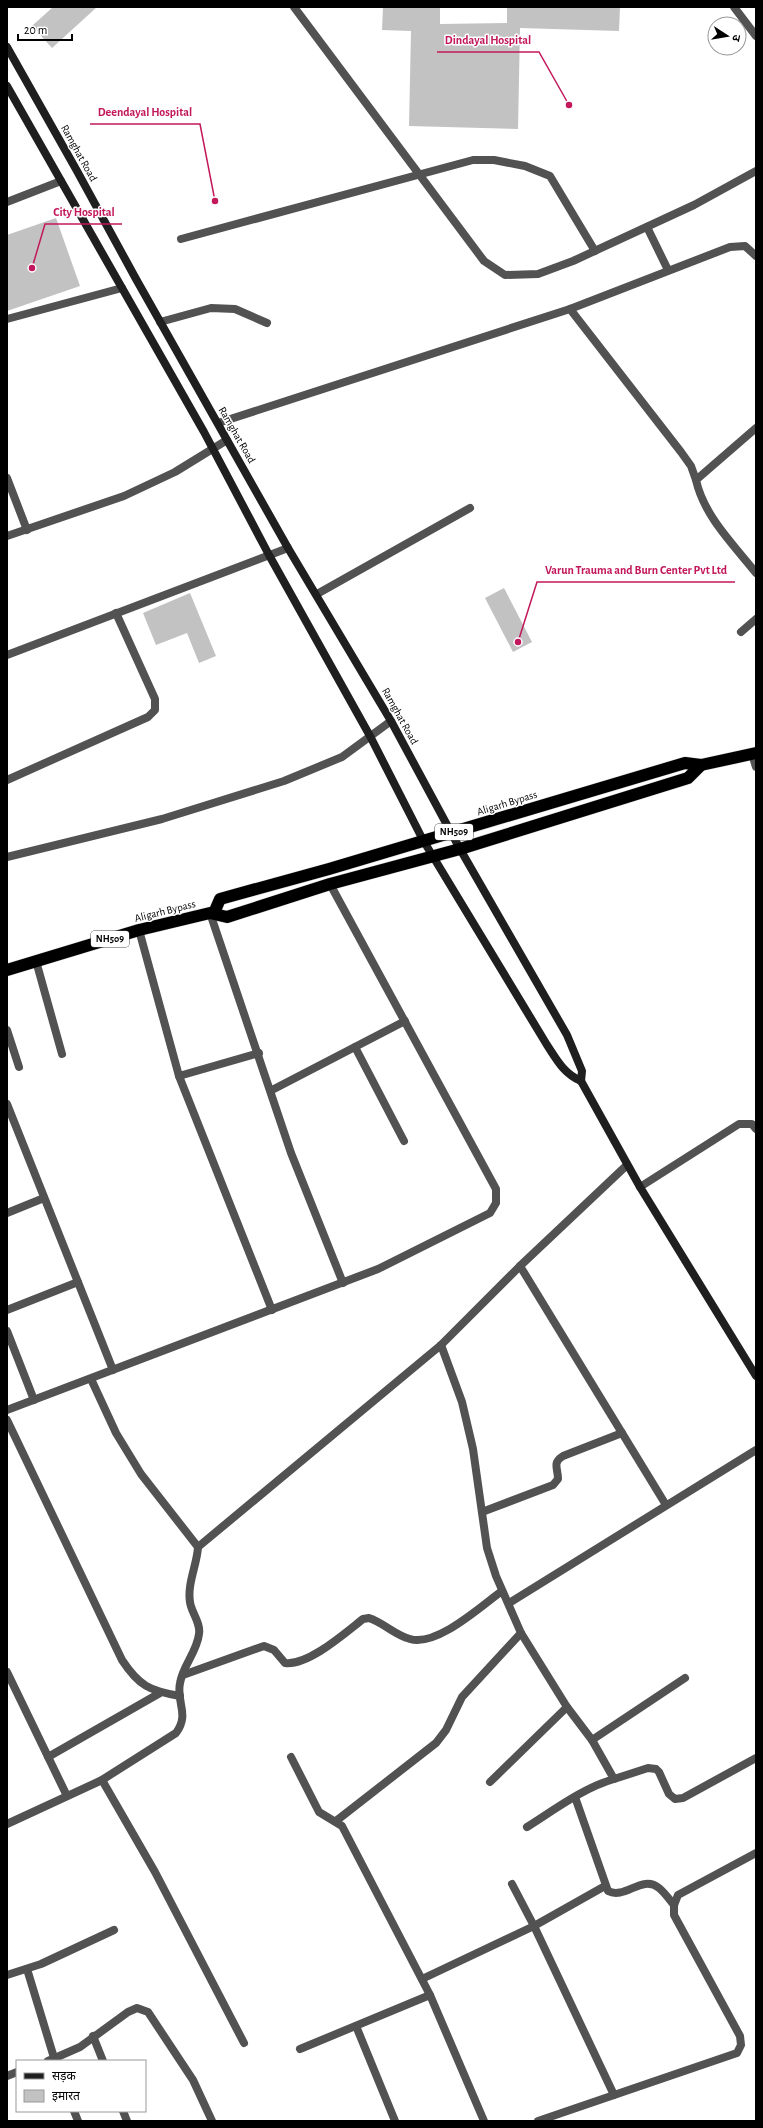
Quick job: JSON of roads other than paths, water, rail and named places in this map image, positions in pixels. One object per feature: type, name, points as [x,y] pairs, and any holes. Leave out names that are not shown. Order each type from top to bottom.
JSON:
[{"type":"highway","name":"Aligarh Bypass","points":[[212,913],[220,899],[451,833],[685,763],[701,765],[754,754]]},
{"type":"highway","name":"Aligarh Bypass","points":[[7,970],[139,930],[212,913],[227,917],[330,884],[460,849],[688,778],[701,765]]},
{"type":"main road","name":"Ramghat Road","points":[[7,47],[288,548],[317,594],[391,721],[451,833],[566,1035],[582,1070],[581,1081]]},
{"type":"main road","points":[[7,86],[212,448],[269,555],[370,736],[432,856],[559,1063],[570,1076],[581,1081],[640,1187],[756,1376]]},
{"type":"street","points":[[294,7],[484,261],[505,275],[538,274],[595,251],[694,205],[756,170]]},
{"type":"street","points":[[734,7],[756,36]]},
{"type":"street","points":[[181,239],[420,176],[473,160],[494,160],[525,166],[550,176],[595,251]]},
{"type":"street","points":[[7,202],[61,181]]},
{"type":"street","points":[[647,227],[668,270]]},
{"type":"street","points":[[218,423],[570,309],[730,247],[745,246],[756,256]]},
{"type":"street","points":[[7,319],[122,288]]},
{"type":"street","points":[[160,322],[211,308],[236,309],[267,323]]},
{"type":"street","points":[[570,309],[691,466],[699,495],[707,510],[756,573]]},
{"type":"street","points":[[696,480],[756,428]]},
{"type":"street","points":[[7,536],[124,496],[175,472],[227,440]]},
{"type":"street","points":[[7,478],[27,530]]},
{"type":"street","points":[[317,594],[470,508]]},
{"type":"street","points":[[7,654],[288,548]]},
{"type":"street","points":[[7,780],[148,717],[155,710],[155,699],[116,613]]},
{"type":"street","points":[[741,632],[756,619]]},
{"type":"street","points":[[7,857],[162,819],[284,781],[342,757],[391,721]]},
{"type":"street","points":[[754,754],[756,767]]},
{"type":"street","points":[[7,1410],[378,1269],[490,1213],[496,1203],[496,1189],[330,884]]},
{"type":"street","points":[[212,913],[272,1090],[291,1153],[343,1283]]},
{"type":"street","points":[[139,930],[178,1076],[272,1310]]},
{"type":"street","points":[[36,961],[62,1054]]},
{"type":"street","points":[[272,1090],[405,1021]]},
{"type":"street","points":[[7,1030],[20,1067]]},
{"type":"street","points":[[355,1047],[404,1141]]},
{"type":"street","points":[[178,1076],[259,1053]]},
{"type":"street","points":[[8,1107],[113,1370]]},
{"type":"street","points":[[640,1187],[740,1124],[752,1124],[756,1128]]},
{"type":"street","points":[[198,1547],[441,1345],[520,1266],[627,1165]]},
{"type":"street","points":[[7,1213],[44,1198]]},
{"type":"street","points":[[520,1266],[666,1505]]},
{"type":"street","points":[[7,1310],[78,1282]]},
{"type":"street","points":[[7,1331],[34,1400]]},
{"type":"street","points":[[441,1345],[462,1402],[473,1449],[487,1548],[496,1576],[521,1633],[567,1707],[592,1740],[614,1779]]},
{"type":"street","points":[[7,1824],[102,1780],[176,1733],[182,1724],[184,1714],[180,1696],[180,1682],[197,1644],[200,1632],[189,1601],[190,1586],[197,1561],[198,1547],[141,1474],[116,1433],[91,1378]]},
{"type":"street","points":[[7,1420],[122,1660],[133,1676],[146,1687],[160,1693],[180,1696]]},
{"type":"street","points":[[482,1512],[553,1484],[558,1479],[555,1465],[557,1460],[563,1456],[622,1433]]},
{"type":"street","points":[[509,1603],[756,1450]]},
{"type":"street","points":[[183,1675],[264,1646],[274,1650],[285,1663],[291,1664],[314,1654],[363,1619],[370,1618],[393,1633],[411,1640],[425,1640],[439,1636],[502,1591]]},
{"type":"street","points":[[336,1821],[436,1743],[446,1730],[462,1697],[521,1633]]},
{"type":"street","points":[[7,1672],[67,1796]]},
{"type":"street","points":[[592,1740],[684,1678]]},
{"type":"street","points":[[48,1757],[160,1693]]},
{"type":"street","points":[[490,1782],[567,1707]]},
{"type":"street","points":[[290,1757],[319,1812],[342,1826],[368,1880],[430,1995],[484,2121]]},
{"type":"street","points":[[527,1827],[575,1797],[604,1782],[648,1768],[656,1769],[660,1772],[669,1794],[676,1799],[683,1798],[756,1758]]},
{"type":"street","points":[[102,1780],[155,1872],[244,2042]]},
{"type":"street","points":[[575,1797],[608,1891],[613,1894],[621,1893],[640,1885],[650,1884],[658,1888],[674,1905]]},
{"type":"street","points":[[538,2121],[737,2053],[741,2045],[740,2036],[674,1915],[674,1905],[678,1895],[756,1853]]},
{"type":"street","points":[[512,1884],[534,1926],[614,2095]]},
{"type":"street","points":[[422,1979],[534,1926],[605,1886]]},
{"type":"street","points":[[7,1975],[41,1964],[114,1930]]},
{"type":"street","points":[[27,1969],[53,2060],[80,2047],[93,2036],[128,2012],[137,2008],[148,2012],[193,2080],[212,2121]]},
{"type":"street","points":[[300,2049],[430,1995]]},
{"type":"street","points":[[356,2026],[395,2121]]},
{"type":"street","points":[[93,2036],[103,2060]]},
{"type":"place","name":"Dindayal Hospital","points":[[569,105]]},
{"type":"place","name":"Deendayal Hospital","points":[[215,201]]},
{"type":"place","name":"City Hospital","points":[[32,268]]},
{"type":"place","name":"Varun Trauma and Burn Center Pvt Ltd","points":[[518,642]]}]
